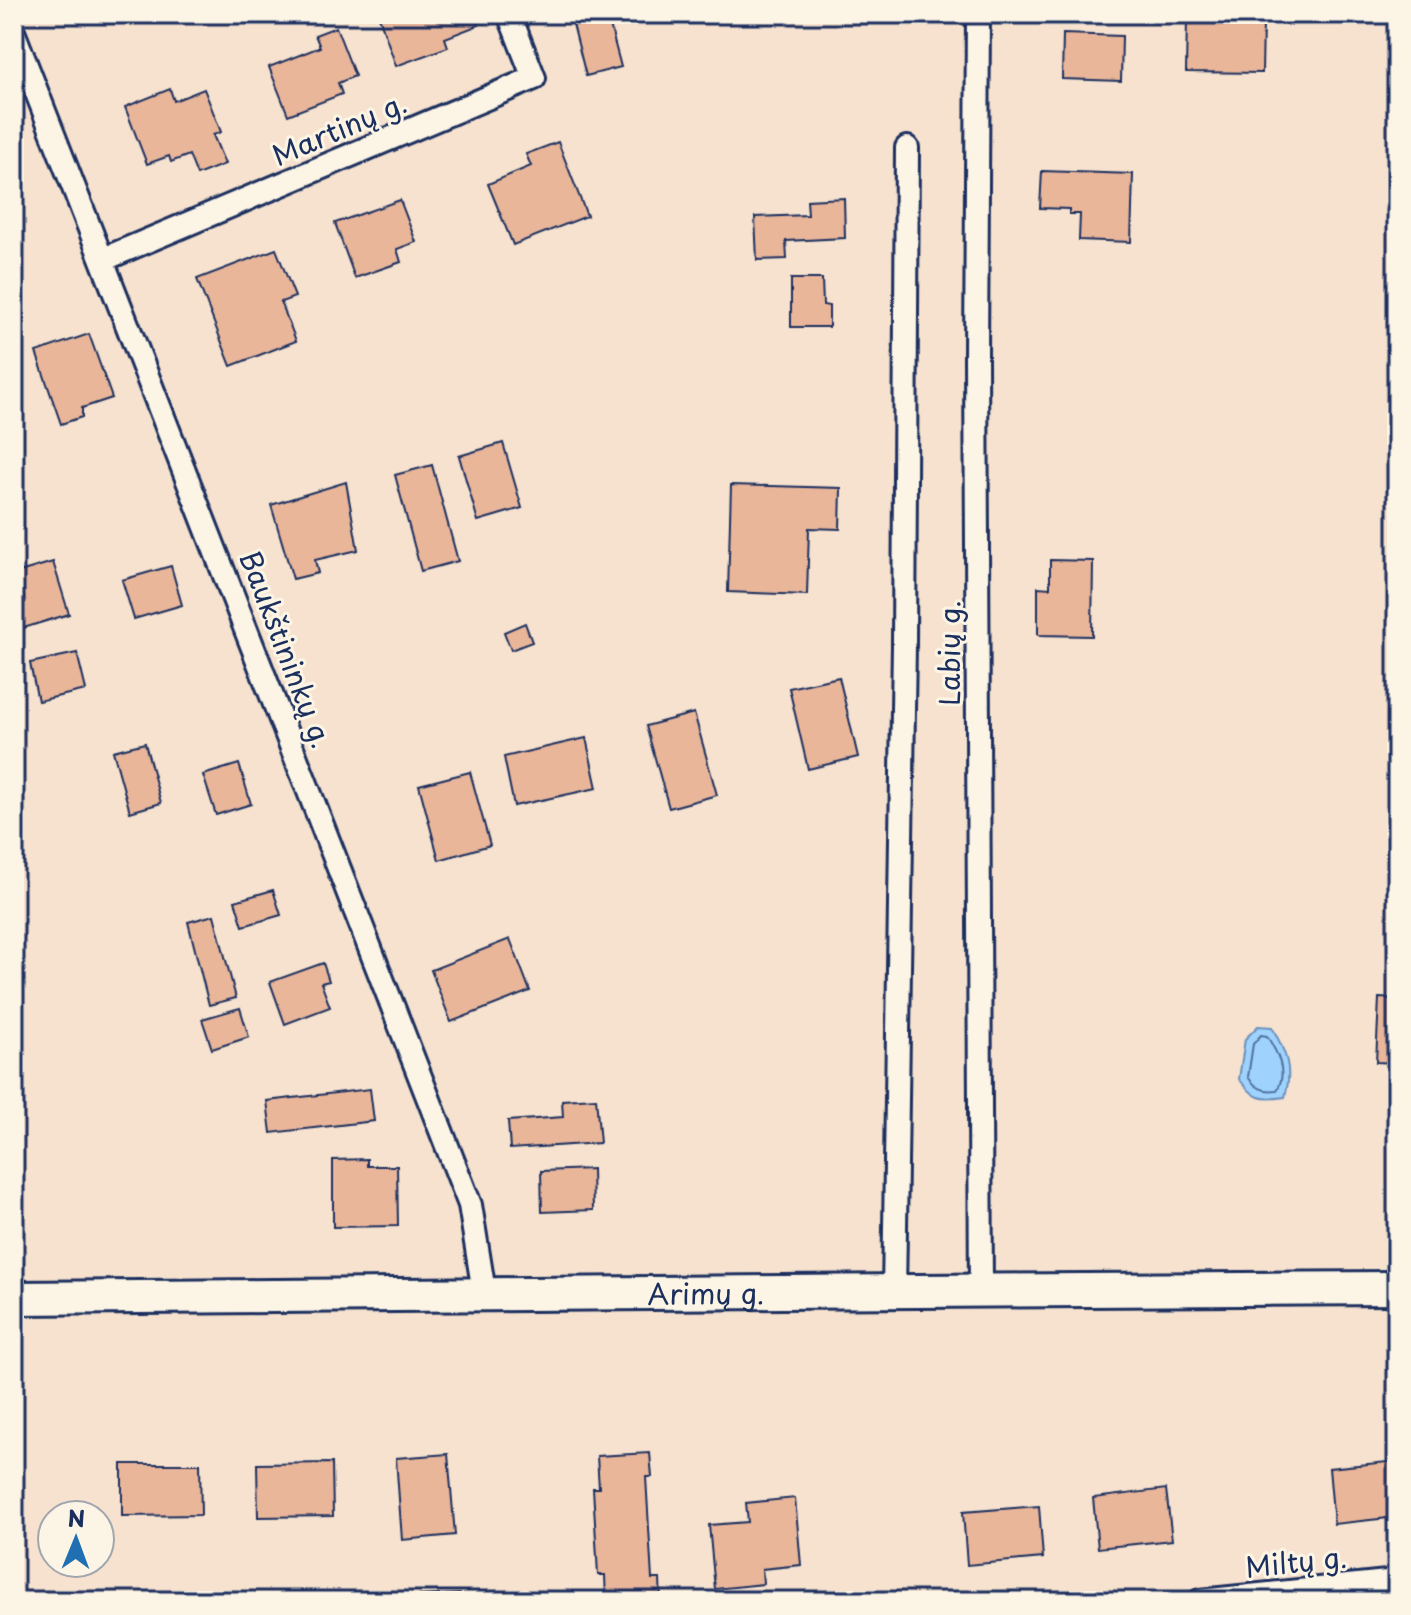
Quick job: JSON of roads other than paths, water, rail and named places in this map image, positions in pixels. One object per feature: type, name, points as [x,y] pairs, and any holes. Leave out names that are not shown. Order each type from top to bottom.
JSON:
[{"type":"main road","name":"Arimų g.","points":[[14,1298],[484,1292],[894,1293],[1397,1288]]},
{"type":"street","name":"Martinų g.","points":[[104,259],[534,78],[509,14]]},
{"type":"street","name":"Labių g.","points":[[978,14],[976,375],[981,1292]]},
{"type":"street","name":"Baukštininkų g.","points":[[14,34],[470,1205],[484,1292]]},
{"type":"street","points":[[894,1293],[904,645],[907,148]]},
{"type":"street","name":"Miltų g.","points":[[1200,1601],[1397,1581]]},
{"type":"water","points":[[1258,1026],[1272,1027],[1284,1053],[1288,1069],[1285,1097],[1259,1097],[1239,1079],[1245,1039]]}]
